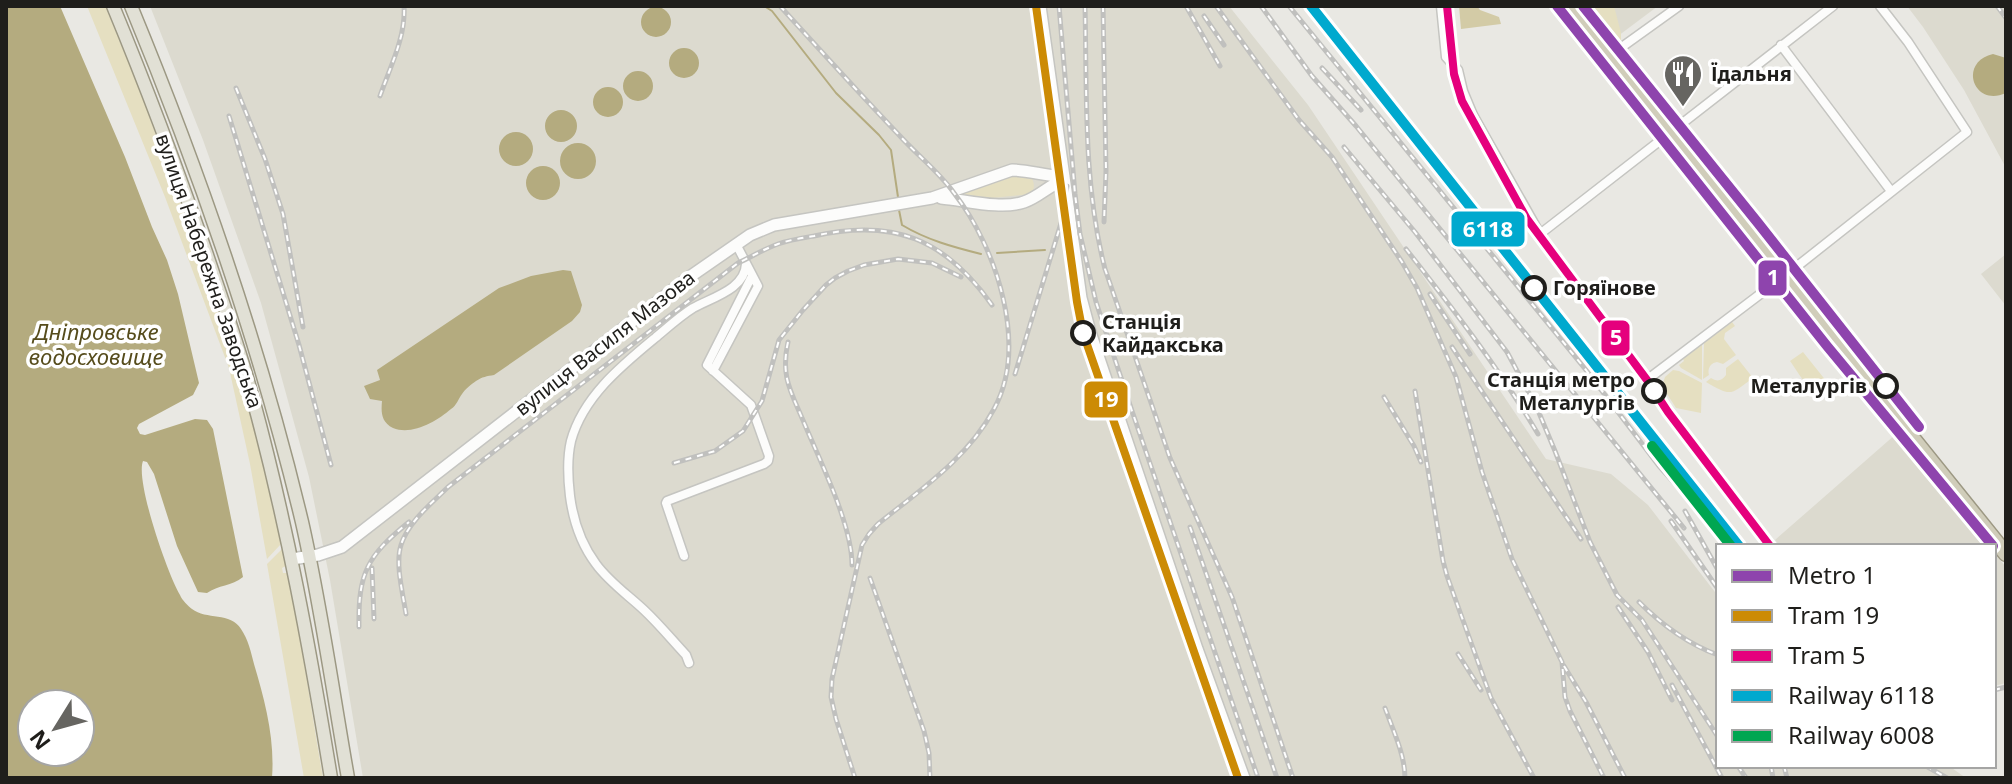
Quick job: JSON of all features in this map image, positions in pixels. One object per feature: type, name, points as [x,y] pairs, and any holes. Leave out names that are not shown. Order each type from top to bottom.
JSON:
[{"type":"highway","points":[[1568,6],[2006,554]]},
{"type":"main road","name":"вулиця Набережна Заводська","points":[[113,6],[180,178],[234,334],[266,446],[292,559],[331,778]]},
{"type":"main road","name":"вулиця Набережна Заводська","points":[[131,6],[200,186],[272,405],[309,556],[348,778]]},
{"type":"street","points":[[1040,6],[1081,298],[1197,649],[1244,778]]},
{"type":"street","points":[[1441,6],[1446,57],[1458,70],[1473,115],[1540,234],[1833,6]]},
{"type":"street","points":[[1608,57],[1679,6]]},
{"type":"street","points":[[1652,376],[1967,132],[1908,42],[1880,6]]},
{"type":"street","points":[[1781,45],[1891,191]]},
{"type":"street","name":"вулиця Василя Мазова","points":[[292,559],[342,547],[650,308],[750,235],[774,225],[932,198],[1012,170],[1064,178]]},
{"type":"street","name":"вулиця Василя Мазова","points":[[932,198],[1010,205],[1023,203],[1064,178]]},
{"type":"street","points":[[684,556],[667,501],[764,464],[769,456],[751,405],[713,371],[758,286],[736,244]]},
{"type":"street","points":[[689,663],[686,655],[648,613],[594,562],[572,511],[568,479],[571,442],[582,413],[601,387],[640,350],[690,310],[738,284],[746,273],[746,264]]},
{"type":"shaded area","points":[[87,6],[105,6],[139,88],[228,335],[281,544],[267,559],[229,368],[165,197]]},
{"type":"shaded area","points":[[150,6],[1229,6],[1308,105],[1546,459],[1611,474],[1648,505],[1716,593],[1716,768],[1952,768],[1966,778],[363,778],[330,580],[309,477],[261,303],[203,140]]},
{"type":"shaded area","points":[[1459,6],[1477,6],[1499,17],[1501,24],[1461,29]]},
{"type":"shaded area","points":[[1589,6],[1614,6],[1621,45]]},
{"type":"shaded area","points":[[1594,6],[1658,6],[1618,36]]},
{"type":"shaded area","points":[[1907,6],[2006,6],[2006,168],[1964,90]]},
{"type":"shaded area","points":[[1029,174],[1034,184],[1031,194],[991,198],[962,194],[1003,179]]},
{"type":"shaded area","points":[[2006,254],[2006,306],[1981,274]]},
{"type":"shaded area","points":[[1732,322],[1735,326],[1725,333],[1724,339],[1736,355],[1723,364],[1713,363],[1709,375],[1703,379],[1704,343]]},
{"type":"shaded area","points":[[1702,344],[1702,380],[1679,365]]},
{"type":"shaded area","points":[[1803,352],[1831,387],[1818,391],[1803,380],[1790,361]]},
{"type":"shaded area","points":[[1738,359],[1753,378],[1740,388],[1726,392],[1706,382],[1711,378],[1723,379],[1726,368]]},
{"type":"shaded area","points":[[1673,370],[1702,383],[1701,413],[1676,408],[1662,386],[1665,377]]},
{"type":"shaded area","points":[[1896,434],[1986,544],[1778,544],[1775,540]]},
{"type":"shaded area","points":[[282,549],[286,566],[282,568],[283,573],[287,573],[323,778],[304,778],[267,564]]},
{"type":"shaded area","points":[[1996,555],[2006,567],[2006,683],[1996,686]]},
{"type":"water","name":"Дніпровське водосховище","points":[[6,6],[60,6],[167,260],[199,383],[193,395],[139,424],[137,428],[140,434],[145,435],[195,419],[207,420],[213,429],[243,577],[207,593],[198,592],[177,546],[154,474],[147,462],[143,461],[144,488],[168,568],[184,601],[198,612],[231,620],[246,637],[268,720],[272,778],[6,778]]},
{"type":"water","points":[[656,7],[667,11],[671,22],[667,33],[656,37],[645,33],[641,22],[645,11]]},
{"type":"water","points":[[684,48],[695,52],[699,63],[695,74],[684,78],[673,74],[669,63],[673,52]]},
{"type":"water","points":[[1993,54],[2006,58],[2006,93],[1995,96],[1978,89],[1973,74],[1982,59]]},
{"type":"water","points":[[638,71],[649,75],[653,86],[649,97],[638,101],[627,97],[623,86],[627,75]]},
{"type":"water","points":[[608,87],[619,91],[623,102],[619,113],[608,117],[597,113],[593,102],[597,91]]},
{"type":"water","points":[[561,110],[572,115],[577,126],[572,137],[561,142],[550,137],[545,126],[550,115]]},
{"type":"water","points":[[516,132],[528,137],[533,149],[528,161],[516,166],[504,161],[499,149],[504,137]]},
{"type":"water","points":[[578,143],[590,149],[596,161],[590,173],[578,179],[566,173],[560,161],[566,149]]},
{"type":"water","points":[[543,166],[555,171],[560,183],[555,195],[543,200],[531,195],[526,183],[531,171]]},
{"type":"water","points":[[571,271],[582,305],[572,321],[494,375],[476,381],[453,407],[432,422],[408,430],[393,428],[386,423],[382,401],[370,399],[364,386],[380,380],[377,370],[499,288],[531,276]]},
{"type":"waterway","points":[[764,6],[772,11],[836,93],[891,150],[898,197]]},
{"type":"waterway","points":[[899,210],[902,225],[911,230],[981,254]]},
{"type":"waterway","points":[[997,253],[1045,250]]},
{"type":"railway","points":[[380,96],[400,40],[404,6]]},
{"type":"railway","points":[[780,6],[954,193],[983,241],[994,268],[1008,327],[1004,384],[983,427],[957,458],[878,524],[862,545],[832,679],[831,697],[855,778]]},
{"type":"railway","points":[[1059,6],[1075,194],[1080,234],[1096,302],[1258,778]]},
{"type":"railway","points":[[1085,6],[1090,171],[1105,269],[1170,458],[1232,597],[1293,778]]},
{"type":"railway","points":[[1103,6],[1104,222]]},
{"type":"railway","points":[[1186,6],[1220,66]]},
{"type":"railway","points":[[1216,6],[1299,120],[1332,157],[1417,288],[1456,377],[1482,472],[1512,559],[1562,662],[1565,697],[1570,711],[1604,778]]},
{"type":"railway","points":[[1261,6],[1312,76],[1684,528]]},
{"type":"railway","points":[[1289,6],[1586,370],[1659,466],[1729,544]]},
{"type":"railway","points":[[1997,6],[2006,18]]},
{"type":"railway","points":[[1204,16],[1224,45]]},
{"type":"railway","points":[[1322,68],[1361,110]]},
{"type":"railway","points":[[236,88],[283,214],[303,327]]},
{"type":"railway","points":[[229,116],[299,345],[331,465]]},
{"type":"railway","points":[[1344,147],[1415,232],[1507,352],[1537,408],[1590,542],[1617,595],[1642,620],[1716,734]]},
{"type":"railway","points":[[1015,374],[1062,220],[1067,186]]},
{"type":"railway","points":[[406,614],[399,553],[404,537],[421,513],[448,487],[738,263],[796,239],[843,231],[893,233],[936,249],[956,264],[992,305]]},
{"type":"railway","points":[[1406,249],[1491,362],[1538,434]]},
{"type":"railway","points":[[674,463],[715,451],[743,431],[762,401],[779,340],[835,278],[864,265],[898,259],[932,263],[961,277]]},
{"type":"railway","points":[[1430,294],[1470,354]]},
{"type":"railway","points":[[788,342],[786,376],[841,513],[852,565]]},
{"type":"railway","points":[[1452,347],[1581,539]]},
{"type":"railway","points":[[1415,391],[1447,576],[1491,698],[1534,778]]},
{"type":"railway","points":[[1384,397],[1421,462]]},
{"type":"railway","points":[[1685,511],[1716,566]]},
{"type":"railway","points":[[1671,521],[1716,586]]},
{"type":"railway","points":[[359,627],[360,593],[368,567],[383,545],[409,522]]},
{"type":"railway","points":[[1190,527],[1277,778]]},
{"type":"railway","points":[[372,568],[374,619]]},
{"type":"railway","points":[[870,578],[924,731],[930,778]]},
{"type":"railway","points":[[1639,602],[1676,633],[1716,654]]},
{"type":"railway","points":[[1618,607],[1648,652],[1672,700]]},
{"type":"railway","points":[[1458,654],[1481,690]]},
{"type":"railway","points":[[1564,666],[1625,778]]},
{"type":"railway","points":[[1672,685],[1716,767]]},
{"type":"railway","points":[[1996,690],[2006,687]]},
{"type":"railway","points":[[1385,708],[1401,752],[1405,778]]},
{"type":"railway","points":[[1717,768],[1722,778]]},
{"type":"railway","points":[[1739,768],[1746,778]]},
{"type":"railway","points":[[1771,768],[1773,778]]},
{"type":"railway","points":[[1784,768],[1787,778]]},
{"type":"railway","points":[[1930,768],[1947,778]]},
{"type":"metro line","name":"1","points":[[1557,6],[1827,346],[1991,544]]},
{"type":"metro line","name":"1","points":[[1583,6],[1919,427]]},
{"type":"tram line","name":"19","points":[[1036,6],[1083,333],[1238,778]]},
{"type":"tram line","name":"5","points":[[1447,6],[1454,74],[1462,101],[1527,219],[1768,544]]},
{"type":"rail line","name":"6118","points":[[1311,6],[1737,544]]},
{"type":"rail line","name":"6008","points":[[1652,446],[1729,544]]},
{"type":"place","name":"Їдальня","points":[[1683,108]]},
{"type":"place","name":"Горяїнове","points":[[1534,288]]},
{"type":"place","name":"Станція Кайдакська","points":[[1083,333]]},
{"type":"place","name":"Металургів","points":[[1886,386]]},
{"type":"place","name":"Станція метро Металургів","points":[[1654,391]]}]
